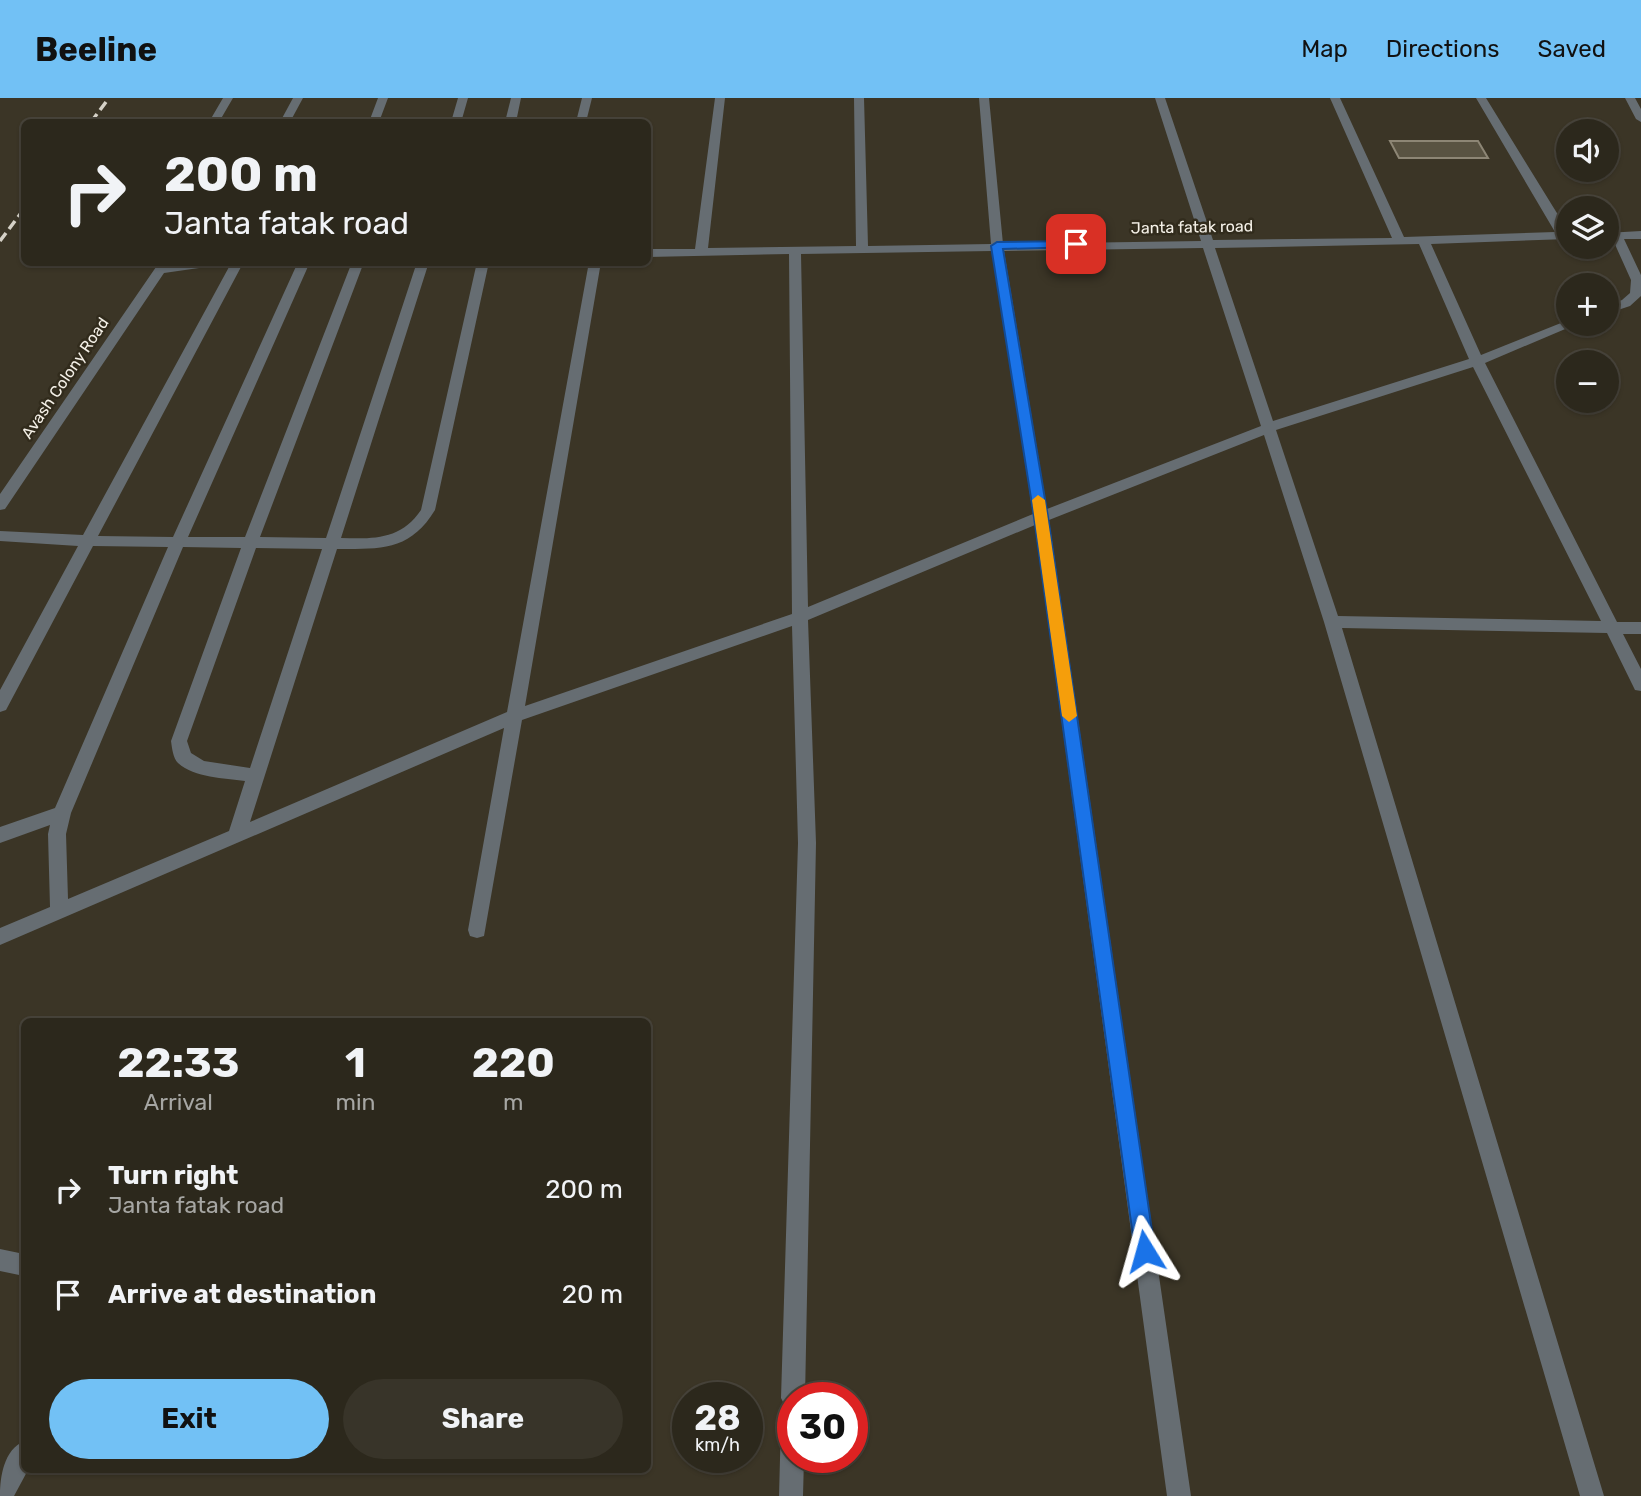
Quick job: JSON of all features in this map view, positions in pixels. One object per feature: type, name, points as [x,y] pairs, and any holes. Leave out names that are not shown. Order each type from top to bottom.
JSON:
[{"type":"street","points":[[216,119],[228,98]]},
{"type":"street","points":[[287,119],[298,98]]},
{"type":"street","points":[[375,119],[383,98]]},
{"type":"street","points":[[457,119],[463,98]]},
{"type":"street","points":[[512,119],[516,98]]},
{"type":"street","points":[[581,119],[587,98]]},
{"type":"street","points":[[701,252],[720,98]]},
{"type":"street","points":[[859,98],[862,249]]},
{"type":"street","points":[[984,98],[997,246],[1041,517],[1180,1496]]},
{"type":"street","points":[[1160,98],[1332,622],[1592,1496]]},
{"type":"street","points":[[1335,98],[1400,241]]},
{"type":"street","points":[[1481,98],[1556,219]]},
{"type":"street","points":[[1630,98],[1641,119]]},
{"type":"street","name":"Janta fatak road","points":[[651,253],[1400,241],[1556,235]]},
{"type":"street","points":[[1619,236],[1641,235]]},
{"type":"street","points":[[1423,240],[1477,360],[1641,685]]},
{"type":"street","points":[[1619,248],[1637,280],[1638,296],[1619,305]]},
{"type":"street","points":[[793,1382],[807,843],[800,617],[795,249]]},
{"type":"street","name":"Avash Colony Road","points":[[0,505],[160,266]]},
{"type":"street","points":[[0,705],[235,266]]},
{"type":"street","points":[[59,911],[57,834],[62,813],[178,542],[302,266]]},
{"type":"street","points":[[256,776],[201,766],[184,757],[179,741],[251,542],[356,266]]},
{"type":"street","points":[[237,835],[422,266]]},
{"type":"street","points":[[0,536],[88,541],[331,544],[379,544],[404,538],[418,527],[429,510],[481,266]]},
{"type":"street","points":[[477,930],[594,266]]},
{"type":"street","points":[[0,937],[515,716],[800,617],[1041,517],[1270,427],[1477,360],[1556,330]]},
{"type":"street","points":[[1332,622],[1641,628]]},
{"type":"street","points":[[0,835],[62,813]]},
{"type":"street","points":[[0,1260],[21,1264]]},
{"type":"street","points":[[1,1496],[21,1459]]},
{"type":"street","points":[[791,1496],[792,1473]]},
{"type":"building","points":[[1390,141],[1478,141],[1488,158],[1399,158]]},
{"type":"railway","points":[[93,119],[109,98]]},
{"type":"railway","points":[[0,241],[21,213]]},
{"type":"slow traffic","points":[[1038,500],[1069,716]]},
{"type":"route","points":[[1076,244],[997,246],[1041,517],[1145,1251]]}]
